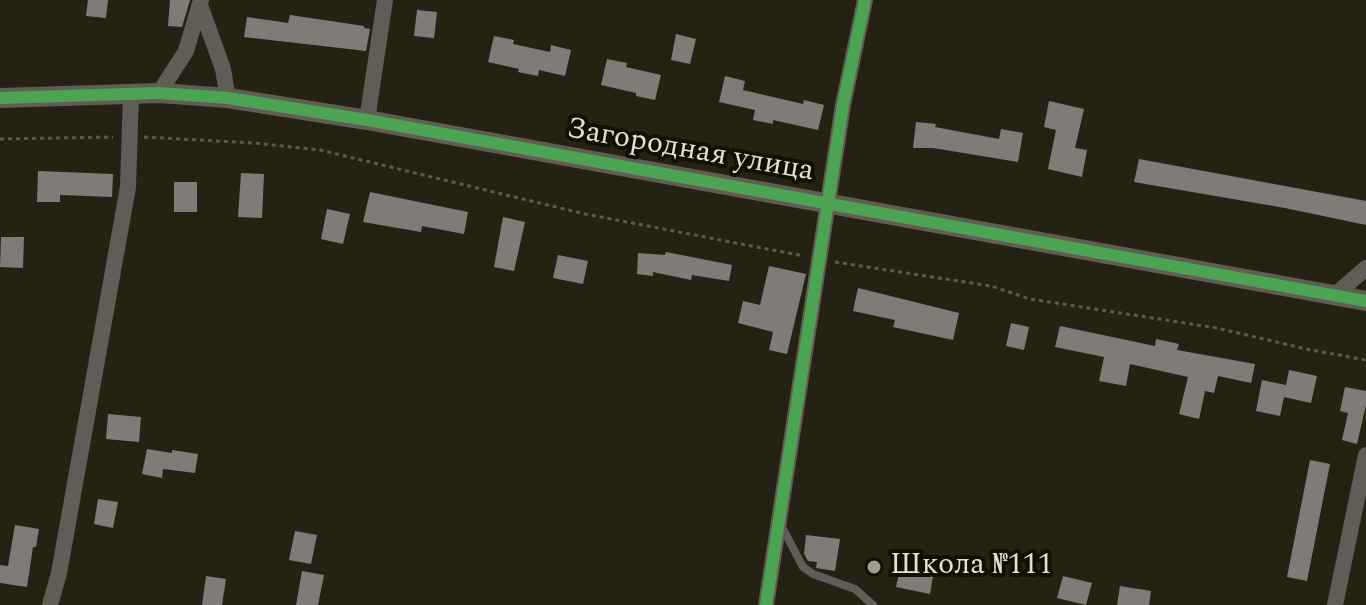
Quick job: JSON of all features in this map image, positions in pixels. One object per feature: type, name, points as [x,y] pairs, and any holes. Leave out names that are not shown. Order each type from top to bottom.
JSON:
[{"type":"street","points":[[367,120],[385,0]]},
{"type":"street","points":[[766,605],[843,105],[865,0]]},
{"type":"street","points":[[159,93],[186,51],[200,2]]},
{"type":"street","points":[[200,2],[223,69],[228,98]]},
{"type":"street","name":"Загородная улица","points":[[0,98],[159,93],[228,98],[367,120],[1366,301]]},
{"type":"street","points":[[50,605],[59,573],[128,187],[131,94]]},
{"type":"street","points":[[1335,295],[1366,268]]},
{"type":"street","points":[[1335,605],[1366,455]]},
{"type":"lane","points":[[779,521],[803,567],[813,574],[855,589],[873,605]]},
{"type":"path","points":[[0,139],[130,137],[254,143],[320,150],[585,214],[819,259],[991,286],[1030,299],[1217,328],[1366,360]]},
{"type":"building","points":[[88,0],[108,0],[106,18],[86,16]]},
{"type":"building","points":[[170,0],[190,0],[182,27],[168,26]]},
{"type":"building","points":[[417,10],[437,12],[434,38],[414,36]]},
{"type":"building","points":[[290,15],[364,26],[370,29],[366,51],[244,37],[247,17],[288,23]]},
{"type":"building","points":[[676,34],[696,39],[690,64],[671,60]]},
{"type":"building","points":[[494,36],[514,40],[513,44],[550,52],[551,45],[571,50],[565,76],[539,70],[538,76],[488,62]]},
{"type":"building","points":[[607,59],[661,75],[655,100],[601,85]]},
{"type":"building","points":[[725,76],[745,81],[743,90],[803,104],[804,100],[824,105],[818,130],[773,120],[773,124],[753,120],[755,110],[719,102]]},
{"type":"building","points":[[1049,101],[1084,109],[1075,148],[1087,150],[1082,177],[1048,169],[1056,130],[1044,127]]},
{"type":"building","points":[[916,122],[999,139],[1001,129],[1023,133],[1018,162],[933,148],[913,148]]},
{"type":"building","points":[[1139,159],[1366,201],[1366,225],[1134,182]]},
{"type":"building","points":[[38,171],[113,174],[112,197],[60,195],[60,202],[37,202]]},
{"type":"building","points":[[241,173],[264,174],[262,218],[238,217]]},
{"type":"building","points":[[174,182],[197,182],[197,212],[174,212]]},
{"type":"building","points":[[370,192],[468,212],[464,234],[422,226],[421,232],[363,222]]},
{"type":"building","points":[[327,209],[350,214],[343,244],[321,239]]},
{"type":"building","points":[[503,217],[525,222],[514,271],[494,267]]},
{"type":"building","points":[[1,237],[24,237],[23,268],[0,267]]},
{"type":"building","points":[[666,252],[732,265],[729,281],[692,275],[691,280],[653,272],[653,276],[637,274],[638,253],[665,255]]},
{"type":"building","points":[[558,255],[588,261],[583,284],[553,278]]},
{"type":"building","points":[[769,266],[806,274],[787,354],[769,350],[773,332],[738,323],[743,301],[760,305]]},
{"type":"building","points":[[858,288],[959,313],[953,340],[893,327],[895,320],[853,311]]},
{"type":"building","points":[[1011,323],[1029,327],[1024,350],[1006,346]]},
{"type":"building","points":[[1060,326],[1155,346],[1156,339],[1179,344],[1177,350],[1255,364],[1251,383],[1218,376],[1214,393],[1205,391],[1199,419],[1179,414],[1188,377],[1130,364],[1126,386],[1099,381],[1104,357],[1055,347]]},
{"type":"building","points":[[1289,370],[1317,376],[1311,403],[1284,397],[1280,416],[1256,411],[1262,380],[1286,385]]},
{"type":"building","points":[[1345,387],[1366,391],[1357,444],[1342,440],[1348,413],[1340,411]]},
{"type":"building","points":[[108,414],[141,417],[139,442],[106,439]]},
{"type":"building","points":[[147,449],[198,454],[195,473],[163,469],[162,478],[142,474]]},
{"type":"building","points":[[1310,460],[1330,464],[1307,581],[1287,577]]},
{"type":"building","points":[[98,499],[118,502],[113,528],[94,524]]},
{"type":"building","points":[[15,525],[39,529],[27,587],[0,583],[0,565],[8,566]]},
{"type":"building","points":[[295,531],[317,535],[311,564],[289,560]]},
{"type":"building","points":[[806,535],[840,539],[835,571],[816,568],[817,562],[808,561],[804,554]]},
{"type":"building","points":[[900,569],[933,576],[930,594],[896,587]]},
{"type":"building","points":[[302,571],[324,575],[318,605],[296,605]]},
{"type":"building","points":[[206,576],[226,579],[222,605],[202,605]]},
{"type":"building","points":[[1063,576],[1092,583],[1086,605],[1057,598]]},
{"type":"building","points":[[1120,586],[1151,591],[1149,605],[1117,605]]},
{"type":"cycle path","points":[[766,605],[843,105],[865,0]]},
{"type":"cycle path","points":[[0,98],[159,93],[228,98],[367,120],[1366,301]]},
{"type":"place","name":"Школа №111","points":[[874,567]]}]
